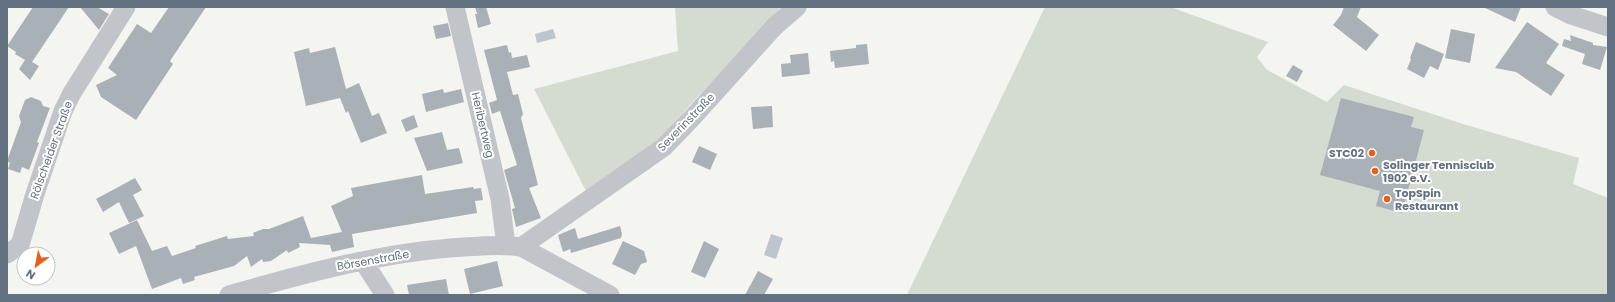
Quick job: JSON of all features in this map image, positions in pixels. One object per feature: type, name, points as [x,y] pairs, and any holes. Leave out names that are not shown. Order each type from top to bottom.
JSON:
[{"type":"street","name":"Rölscheider Straße","points":[[7,254],[20,245],[35,194],[63,111],[72,93],[126,7]]},
{"type":"street","name":"Heribertweg","points":[[455,7],[500,199],[514,246]]},
{"type":"street","name":"Severinstraße","points":[[514,246],[664,147],[775,26],[797,7]]},
{"type":"street","points":[[1555,7],[1571,15],[1608,27]]},
{"type":"street","name":"Börsenstraße","points":[[229,295],[337,266],[363,261],[436,249],[514,246]]},
{"type":"street","points":[[514,246],[610,295]]},
{"type":"street","points":[[363,261],[385,295]]},
{"type":"shaded area","points":[[675,7],[781,7],[754,38],[689,106],[665,136],[587,193],[534,89],[678,51]]},
{"type":"shaded area","points":[[1045,7],[1170,7],[1268,42],[1257,57],[1267,70],[1327,102],[1344,85],[1463,124],[1579,158],[1573,184],[1608,198],[1608,295],[907,295]]},
{"type":"shaded area","points":[[553,29],[556,38],[537,43],[535,34]]},
{"type":"shaded area","points":[[771,234],[783,238],[776,259],[764,255]]},
{"type":"building","points":[[33,7],[69,7],[32,62],[39,66],[30,80],[19,69],[25,60],[15,54],[16,52],[7,46]]},
{"type":"building","points":[[80,7],[97,7],[109,14],[99,30]]},
{"type":"building","points":[[169,7],[206,7],[170,61],[173,64],[136,120],[101,97],[96,85],[117,75],[108,68],[137,24],[151,33]]},
{"type":"building","points":[[475,7],[486,7],[491,24],[478,28]]},
{"type":"building","points":[[1344,7],[1361,7],[1357,17],[1379,35],[1366,51],[1333,25],[1341,15]]},
{"type":"building","points":[[1483,7],[1521,7],[1515,22]]},
{"type":"building","points":[[1527,22],[1559,44],[1546,63],[1565,75],[1551,96],[1516,72],[1495,68]]},
{"type":"building","points":[[448,23],[451,36],[436,39],[433,26]]},
{"type":"building","points":[[1451,29],[1475,34],[1470,63],[1445,58]]},
{"type":"building","points":[[1570,35],[1593,43],[1593,45],[1607,47],[1600,70],[1582,64],[1585,54],[1562,46],[1564,39],[1571,41]]},
{"type":"building","points":[[1416,42],[1444,54],[1438,70],[1430,66],[1424,78],[1407,69]]},
{"type":"building","points":[[867,44],[869,64],[835,68],[834,61],[831,62],[830,51],[856,48],[856,45]]},
{"type":"building","points":[[507,45],[509,53],[511,52],[512,58],[527,55],[530,67],[507,72],[513,95],[518,94],[523,114],[521,118],[538,185],[529,188],[541,218],[516,227],[512,209],[515,208],[504,170],[517,165],[500,111],[492,114],[489,103],[497,100],[484,50]]},
{"type":"building","points":[[335,47],[346,89],[359,83],[372,116],[379,113],[387,133],[361,143],[348,111],[346,113],[340,98],[306,106],[294,52],[309,48],[310,53]]},
{"type":"building","points":[[808,53],[810,74],[782,77],[781,64],[791,63],[790,55]]},
{"type":"building","points":[[1293,65],[1303,71],[1297,82],[1286,76]]},
{"type":"building","points":[[443,89],[444,93],[461,89],[464,102],[426,112],[422,94]]},
{"type":"building","points":[[31,97],[41,101],[43,106],[50,108],[37,142],[39,143],[29,170],[22,167],[20,173],[8,169],[10,163],[7,161],[21,122],[19,116],[25,100]]},
{"type":"building","name":"STC02","points":[[1341,98],[1414,117],[1411,127],[1424,130],[1402,213],[1376,206],[1380,191],[1320,175]]},
{"type":"building","points":[[772,106],[773,127],[753,129],[751,107]]},
{"type":"building","points":[[414,115],[418,127],[406,132],[401,120]]},
{"type":"building","points":[[442,132],[447,150],[459,148],[463,163],[427,171],[414,138]]},
{"type":"building","points":[[699,146],[717,154],[710,170],[692,162]]},
{"type":"building","points":[[422,175],[425,194],[473,187],[474,189],[481,188],[483,200],[475,201],[477,213],[352,234],[354,247],[332,252],[330,245],[299,243],[300,247],[288,253],[287,250],[271,261],[263,262],[262,259],[251,267],[247,256],[234,266],[194,277],[195,280],[183,284],[181,278],[152,289],[136,246],[119,254],[109,233],[137,220],[152,251],[167,246],[172,256],[196,248],[195,246],[227,236],[228,239],[254,236],[253,233],[263,229],[269,229],[303,216],[311,238],[342,232],[331,206],[353,196],[351,188]]},
{"type":"building","points":[[135,178],[142,190],[133,195],[144,216],[129,223],[119,202],[103,212],[96,199]]},
{"type":"building","points":[[620,226],[622,234],[621,238],[571,253],[570,249],[563,252],[558,235],[575,228],[578,239]]},
{"type":"building","points":[[623,241],[644,251],[647,262],[641,264],[635,275],[612,264]]},
{"type":"building","points":[[704,241],[719,249],[705,278],[691,272]]},
{"type":"building","points":[[497,261],[503,286],[470,294],[464,269]]},
{"type":"building","points":[[758,271],[773,279],[764,295],[745,295]]},
{"type":"building","points":[[446,279],[449,295],[409,295],[407,285]]},
{"type":"place","name":"STC02","points":[[1372,153]]},
{"type":"place","name":"Solinger Tennisclub 1902 e.V.","points":[[1375,171]]},
{"type":"place","name":"TopSpin Restaurant","points":[[1387,199]]}]
